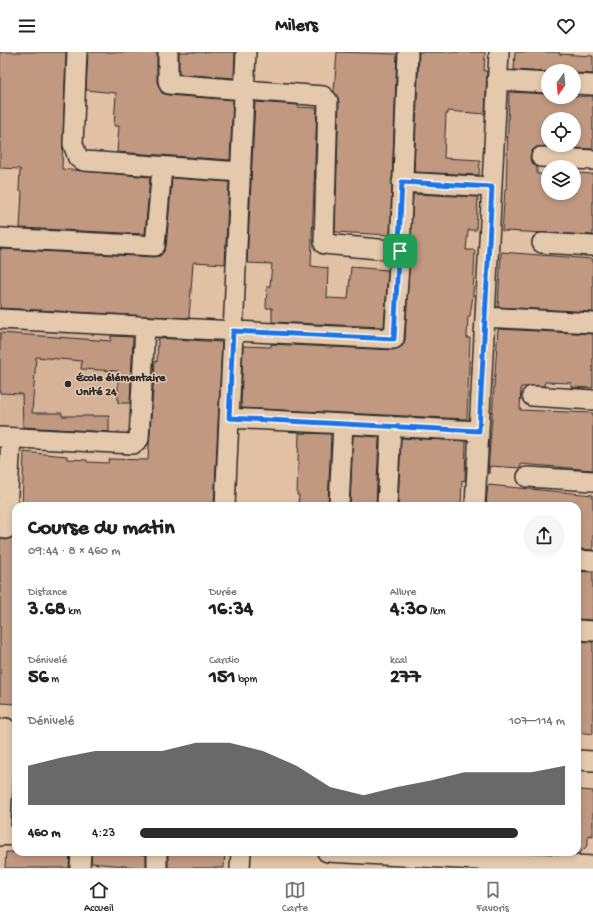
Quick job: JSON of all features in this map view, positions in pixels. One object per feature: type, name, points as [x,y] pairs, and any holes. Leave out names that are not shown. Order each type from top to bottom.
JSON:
[{"type":"street","points":[[77,52],[73,144],[78,158],[84,161],[162,168],[241,172]]},
{"type":"street","points":[[168,52],[169,84],[323,96],[326,98],[328,101],[324,244],[400,251]]},
{"type":"street","points":[[225,502],[246,52]]},
{"type":"street","points":[[0,319],[394,339],[400,251],[408,52]]},
{"type":"street","points":[[475,502],[499,52]]},
{"type":"street","points":[[497,80],[541,83]]},
{"type":"street","points":[[581,84],[593,85]]},
{"type":"street","points":[[541,157],[593,160]]},
{"type":"street","points":[[0,238],[154,246],[162,168]]},
{"type":"street","points":[[402,182],[492,187]]},
{"type":"street","points":[[542,243],[593,246]]},
{"type":"street","points":[[485,317],[593,323]]},
{"type":"street","points":[[7,529],[5,438],[133,444],[137,442],[139,439],[145,327]]},
{"type":"street","points":[[532,396],[593,400]]},
{"type":"street","points":[[229,418],[479,431]]},
{"type":"street","points":[[339,502],[343,424]]},
{"type":"street","points":[[387,502],[391,426]]},
{"type":"street","points":[[527,477],[593,481]]},
{"type":"street","points":[[581,560],[593,561]]},
{"type":"street","points":[[581,630],[593,631]]},
{"type":"street","points":[[7,728],[0,836],[12,836]]},
{"type":"street","points":[[581,760],[593,761]]},
{"type":"street","points":[[80,868],[81,856]]},
{"type":"street","points":[[157,856],[157,868]]},
{"type":"street","points":[[240,868],[241,856]]},
{"type":"street","points":[[411,856],[483,864],[585,864]]},
{"type":"shaded area","name":"École élémentaire Unité 24","points":[[0,328],[138,338],[134,439],[0,431]]},
{"type":"building","points":[[0,52],[66,52],[62,169],[150,177],[145,234],[20,228],[22,191],[19,191],[20,169],[0,168]]},
{"type":"building","points":[[88,52],[157,52],[157,82],[162,93],[168,95],[233,100],[230,160],[117,152],[119,126],[114,126],[116,93],[86,90]]},
{"type":"building","points":[[179,52],[235,52],[234,78],[179,74]]},
{"type":"building","points":[[337,52],[397,54],[390,235],[335,232],[339,101],[334,92]]},
{"type":"building","points":[[419,52],[485,52],[484,71],[487,71],[485,114],[448,111],[448,114],[446,114],[444,158],[480,160],[479,175],[414,172]]},
{"type":"building","points":[[515,52],[559,52],[559,54],[593,56],[593,74],[581,73],[581,64],[541,64],[541,72],[514,70]]},
{"type":"building","points":[[509,92],[541,94],[541,104],[581,104],[581,96],[593,96],[593,149],[581,148],[581,112],[541,112],[541,147],[536,147],[532,151],[530,157],[531,162],[537,167],[537,174],[541,174],[541,200],[581,200],[581,173],[593,174],[593,235],[502,231],[506,189]]},
{"type":"building","points":[[255,102],[317,108],[311,266],[328,268],[327,298],[348,299],[351,267],[388,270],[384,327],[272,322],[272,308],[266,308],[267,286],[270,286],[272,264],[247,263]]},
{"type":"building","points":[[172,178],[229,182],[225,264],[193,263],[189,318],[0,308],[0,249],[154,257],[160,256],[166,247]]},
{"type":"building","points":[[413,194],[478,197],[476,230],[468,230],[466,250],[475,250],[473,295],[470,316],[468,316],[467,338],[470,338],[467,419],[241,408],[243,346],[271,347],[271,344],[393,350],[403,345],[405,340]]},
{"type":"building","points":[[501,252],[593,259],[593,312],[498,307]]},
{"type":"building","points":[[498,329],[593,334],[593,388],[571,387],[571,383],[545,382],[544,386],[521,387],[520,410],[593,413],[593,470],[521,464],[521,468],[490,466],[490,473],[488,473]]},
{"type":"building","points":[[0,333],[111,341],[111,336],[133,337],[130,403],[118,403],[118,371],[81,369],[82,361],[36,357],[32,413],[62,413],[62,416],[109,416],[109,432],[23,427],[22,394],[0,393]]},
{"type":"building","points":[[158,338],[222,342],[214,502],[22,502],[24,452],[67,456],[67,459],[87,460],[87,462],[108,463],[109,459],[148,460],[155,361],[157,362]]},
{"type":"building","points":[[299,433],[331,434],[328,502],[298,502],[299,495],[297,495]]},
{"type":"building","points":[[353,435],[379,437],[376,502],[350,502]]},
{"type":"building","points":[[401,438],[466,441],[465,481],[462,480],[461,502],[398,502]]},
{"type":"building","points":[[488,485],[593,495],[593,550],[581,549],[581,502],[486,502]]},
{"type":"building","points":[[12,537],[12,704],[0,703],[0,538],[6,540]]},
{"type":"building","points":[[581,571],[593,572],[593,620],[581,619]]},
{"type":"building","points":[[581,641],[593,642],[593,734],[581,732]]},
{"type":"building","points":[[581,790],[593,791],[593,836],[588,835],[588,845],[581,852]]},
{"type":"building","points":[[6,852],[12,852],[12,856],[70,856],[69,868],[5,868]]},
{"type":"building","points":[[92,856],[146,856],[146,868],[91,863]]},
{"type":"building","points":[[168,856],[225,856],[224,868],[168,868]]},
{"type":"place","name":"École élémentaire Unité 24","points":[[68,384]]},
{"type":"route","points":[[402,182],[492,187],[479,431],[229,418],[233,331],[391,341],[395,336],[400,251],[402,182]]}]
